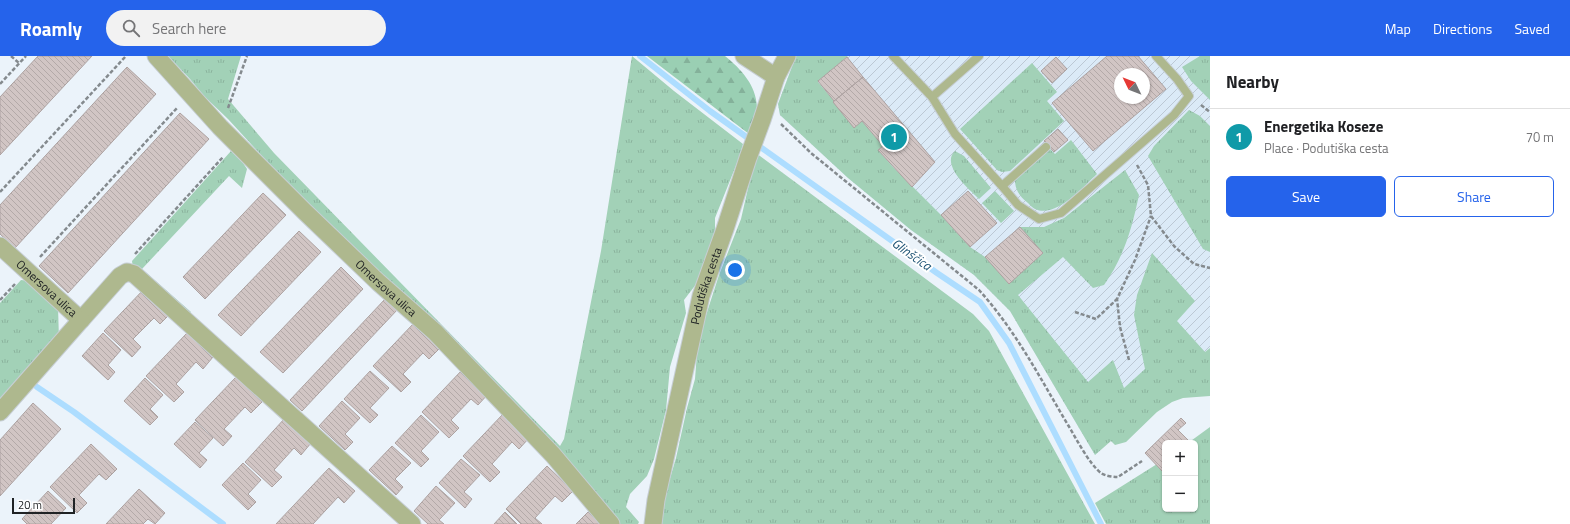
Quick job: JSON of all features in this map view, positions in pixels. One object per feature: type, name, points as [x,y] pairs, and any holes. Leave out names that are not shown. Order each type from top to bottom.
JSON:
[{"type":"street","name":"Omersova ulica","points":[[156,56],[220,127],[339,245],[435,332],[553,455],[611,524]]},
{"type":"street","points":[[744,56],[776,77]]},
{"type":"street","name":"Podutiška cesta","points":[[653,524],[656,500],[701,296],[776,77],[786,56]]},
{"type":"street","name":"Omersova ulica","points":[[0,246],[81,320],[120,276],[127,272]]},
{"type":"street","points":[[127,272],[134,274],[412,524]]},
{"type":"street","points":[[0,412],[81,320]]},
{"type":"lane","points":[[893,56],[932,97],[955,134],[1018,205],[1039,219],[1061,213],[1174,115],[1189,96],[1177,79],[1156,56]]},
{"type":"lane","points":[[932,97],[979,56]]},
{"type":"lane","points":[[1002,186],[1046,147]]},
{"type":"path","points":[[11,56],[19,63]]},
{"type":"path","points":[[0,84],[26,56]]},
{"type":"path","points":[[0,192],[126,56]]},
{"type":"path","points":[[220,127],[247,56]]},
{"type":"path","points":[[27,271],[190,94]]},
{"type":"path","points":[[764,115],[944,261],[984,296],[994,307],[1026,352],[1049,394],[1089,459],[1101,473],[1118,477],[1142,460]]},
{"type":"path","points":[[127,272],[128,261],[236,142]]},
{"type":"path","points":[[1075,312],[1096,318],[1117,299],[1151,216],[1148,185],[1130,153]]},
{"type":"path","points":[[1151,216],[1174,246],[1194,264],[1210,268]]},
{"type":"path","points":[[1117,299],[1120,327],[1129,360]]},
{"type":"shaded area","points":[[796,56],[1210,56],[1210,348],[1095,455],[1010,311],[974,275],[911,230],[848,178],[780,115],[778,104]]},
{"type":"green space","points":[[168,56],[241,56],[228,99],[274,153],[560,446],[564,439],[601,251],[632,56],[674,91],[743,144],[739,158],[715,218],[715,236],[697,283],[684,300],[686,313],[670,367],[666,410],[654,459],[647,476],[630,494],[626,507],[639,522],[638,524],[616,524],[310,208]]},
{"type":"green space","points":[[647,56],[725,56],[737,66],[747,78],[754,92],[757,113],[749,134]]},
{"type":"green space","points":[[796,56],[848,56],[818,82],[834,101],[862,121],[883,146],[878,150],[893,167],[941,215],[970,247],[985,257],[1009,283],[1043,253],[1020,227],[1044,227],[1064,218],[1125,170],[1139,195],[1122,253],[1104,285],[1093,288],[1063,257],[1018,295],[1088,382],[1113,360],[1124,388],[1145,369],[1134,315],[1137,295],[1152,253],[1195,301],[1177,321],[1205,352],[1210,348],[1210,396],[1183,398],[1172,402],[1157,412],[1126,442],[1115,445],[1111,441],[1095,455],[1010,311],[974,275],[911,230],[848,178],[780,115],[778,104]]},
{"type":"green space","points":[[1200,56],[1210,56],[1210,100],[1191,81],[1182,67]]},
{"type":"green space","points":[[1032,63],[1057,92],[1047,101],[1064,121],[1010,171],[1002,172],[997,170],[960,129]]},
{"type":"green space","points":[[1189,110],[1200,116],[1210,126],[1210,252],[1203,249],[1148,156],[1154,146]]},
{"type":"green space","points":[[1071,140],[1097,174],[1069,200],[1052,209],[1043,211],[1035,209],[1020,196],[1015,180],[1050,149],[1055,154]]},
{"type":"green space","points":[[231,151],[247,169],[242,188],[229,176],[142,269],[191,312],[188,315],[133,268],[132,261]]},
{"type":"green space","points":[[955,151],[964,156],[991,188],[979,199],[963,184],[954,170],[951,163],[951,157]]},
{"type":"green space","points":[[756,153],[973,314],[989,331],[1095,524],[661,524],[666,492],[676,458],[695,379],[698,340],[719,275],[741,219],[749,184],[750,164]]},
{"type":"green space","points":[[995,191],[1014,211],[1001,223],[982,203]]},
{"type":"green space","points":[[21,280],[30,281],[58,306],[59,340],[0,405],[0,303]]},
{"type":"green space","points":[[1210,427],[1210,524],[1106,524],[1095,503],[1162,461],[1162,512],[1198,512],[1198,440],[1192,440]]},
{"type":"building","points":[[38,56],[92,56],[0,155],[0,97]]},
{"type":"building","points":[[1107,56],[1138,56],[1148,68],[1114,68],[1114,104],[1148,104],[1093,151],[1052,103]]},
{"type":"building","points":[[847,57],[863,77],[834,101],[818,81]]},
{"type":"building","points":[[1056,57],[1067,69],[1052,83],[1041,71]]},
{"type":"building","points":[[127,67],[156,94],[15,248],[0,234],[0,205]]},
{"type":"building","points":[[1150,70],[1166,89],[1150,103]]},
{"type":"building","points":[[863,77],[935,162],[912,187],[878,150],[883,146],[862,121],[854,128],[833,102]]},
{"type":"building","points":[[180,113],[209,139],[68,293],[39,266]]},
{"type":"building","points":[[1058,129],[1068,140],[1054,152],[1044,141]]},
{"type":"building","points":[[968,191],[997,223],[970,247],[941,215]]},
{"type":"building","points":[[263,193],[286,215],[205,299],[183,277]]},
{"type":"building","points":[[1020,227],[1043,253],[1009,284],[985,257]]},
{"type":"building","points":[[299,231],[321,252],[241,336],[218,315]]},
{"type":"building","points":[[341,267],[363,289],[283,373],[260,352]]},
{"type":"building","points":[[145,288],[171,313],[160,324],[154,318],[133,339],[141,347],[132,357],[104,331]]},
{"type":"building","points":[[386,298],[398,309],[302,411],[290,400]]},
{"type":"building","points":[[414,323],[440,348],[429,359],[423,353],[403,374],[411,382],[401,392],[373,366]]},
{"type":"building","points":[[103,333],[121,350],[108,365],[115,372],[108,380],[82,356]]},
{"type":"building","points":[[187,333],[213,357],[203,369],[196,362],[176,384],[184,392],[174,402],[146,376]]},
{"type":"building","points":[[463,369],[489,393],[478,405],[471,399],[451,420],[459,428],[449,438],[422,412]]},
{"type":"building","points":[[370,371],[389,388],[370,408],[378,415],[370,423],[344,399]]},
{"type":"building","points":[[236,377],[262,402],[251,413],[245,407],[224,429],[232,436],[223,446],[195,420]]},
{"type":"building","points":[[145,378],[163,395],[150,409],[158,417],[150,425],[124,401]]},
{"type":"building","points":[[342,401],[360,418],[345,434],[353,442],[345,450],[319,426]]},
{"type":"building","points":[[33,403],[61,429],[0,496],[0,440]]},
{"type":"building","points":[[504,413],[530,437],[519,449],[512,442],[492,464],[500,472],[490,482],[463,456]]},
{"type":"building","points":[[421,415],[439,432],[421,451],[429,459],[421,467],[395,443]]},
{"type":"building","points":[[285,418],[311,443],[301,455],[294,448],[274,470],[282,477],[272,487],[245,462]]},
{"type":"building","points":[[1181,418],[1186,423],[1178,430],[1188,440],[1162,440],[1162,471],[1145,453]]},
{"type":"building","points":[[195,422],[213,438],[199,453],[207,460],[200,468],[174,444]]},
{"type":"building","points":[[91,444],[117,469],[106,480],[99,474],[79,495],[87,503],[77,513],[50,487]]},
{"type":"building","points":[[392,446],[411,463],[395,479],[403,487],[396,495],[369,470]]},
{"type":"building","points":[[461,459],[480,475],[464,492],[472,499],[465,508],[439,483]]},
{"type":"building","points":[[243,463],[261,480],[248,494],[256,502],[248,510],[222,485]]},
{"type":"building","points":[[547,466],[573,491],[562,502],[555,496],[535,518],[542,524],[521,524],[506,509]]},
{"type":"building","points":[[329,468],[355,491],[344,503],[338,497],[313,524],[276,524]]},
{"type":"building","points":[[436,486],[455,503],[439,520],[444,524],[428,524],[414,511]]},
{"type":"building","points":[[139,489],[165,513],[155,524],[148,519],[143,524],[106,524]]},
{"type":"building","points":[[48,491],[66,508],[51,524],[27,524],[22,519]]},
{"type":"building","points":[[590,510],[605,524],[576,524]]},
{"type":"building","points":[[505,512],[517,524],[494,524]]},
{"type":"waterway","name":"Glinščica","points":[[640,56],[710,111],[980,302],[1009,343],[1101,524]]},
{"type":"waterway","points":[[37,387],[74,412],[223,524]]},
{"type":"place","name":"Energetika Koseze","points":[[894,137]]}]
